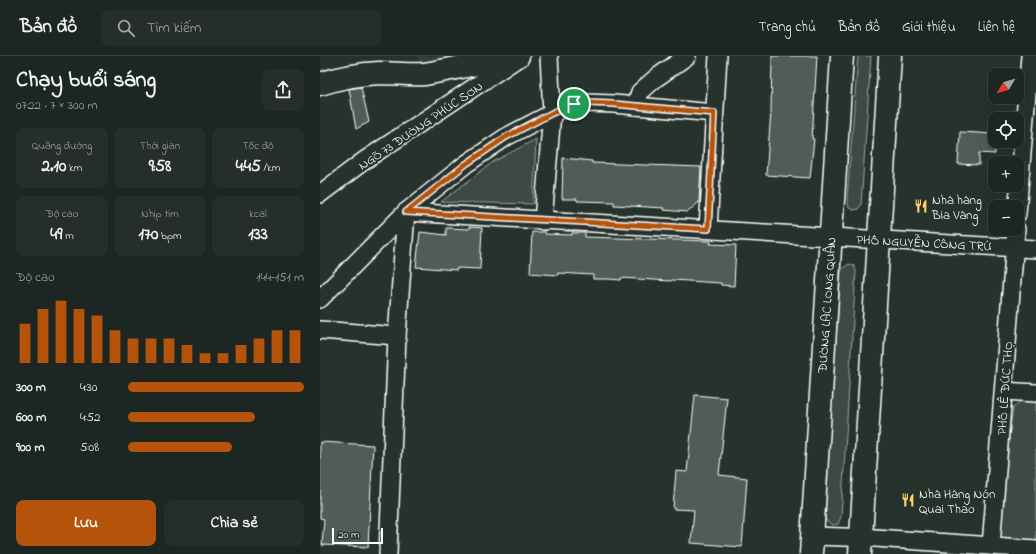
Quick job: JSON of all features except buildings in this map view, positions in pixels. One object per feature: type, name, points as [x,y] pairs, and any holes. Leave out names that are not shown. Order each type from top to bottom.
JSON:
[{"type":"main road","points":[[320,84],[336,79],[377,73],[410,75],[425,74],[519,56]]},
{"type":"main road","name":"ĐƯỜNG LẠC LONG QUÂN","points":[[812,545],[842,56]]},
{"type":"main road","points":[[860,546],[890,56]]},
{"type":"street","name":"NGÕ 73 ĐƯỜNG PHÚC SƠN","points":[[320,194],[366,160],[519,56]]},
{"type":"street","points":[[543,221],[552,113],[549,56]]},
{"type":"street","points":[[635,106],[640,92],[656,78],[687,56]]},
{"type":"street","points":[[708,229],[718,56]]},
{"type":"street","points":[[1018,200],[1030,56]]},
{"type":"street","points":[[320,299],[406,212],[485,150],[552,113],[574,104],[614,104],[714,113]]},
{"type":"street","points":[[388,554],[397,336],[406,212]]},
{"type":"street","name":"PHỐ NGUYỄN CÔNG TRỨ","points":[[406,212],[1036,249]]},
{"type":"street","name":"PHỐ LÊ ĐỨC THỌ","points":[[991,546],[1015,236]]},
{"type":"street","points":[[320,330],[397,336]]},
{"type":"street","points":[[1004,391],[1036,393]]},
{"type":"street","points":[[812,545],[991,546],[1036,548]]},
{"type":"shaded area","points":[[417,56],[477,56],[419,67]]},
{"type":"shaded area","points":[[858,56],[871,56],[861,205],[858,209],[853,210],[849,208],[847,199]]},
{"type":"shaded area","points":[[536,139],[533,204],[441,202],[493,162]]},
{"type":"shaded area","points":[[849,264],[854,266],[856,271],[841,517],[838,524],[833,525],[827,522],[823,514],[841,272],[843,268]]},
{"type":"shaded area","points":[[1025,397],[1036,398],[1036,545],[1005,543],[996,530],[1013,408]]},
{"type":"place","name":"Nhà hàng Bia Vàng","points":[[921,206]]},
{"type":"place","name":"Nhà Hàng Nón Quai Thao","points":[[908,500]]},
{"type":"route","points":[[574,104],[614,104],[714,113],[708,229],[543,221],[406,212],[485,150],[506,137],[552,113],[574,104]]}]
